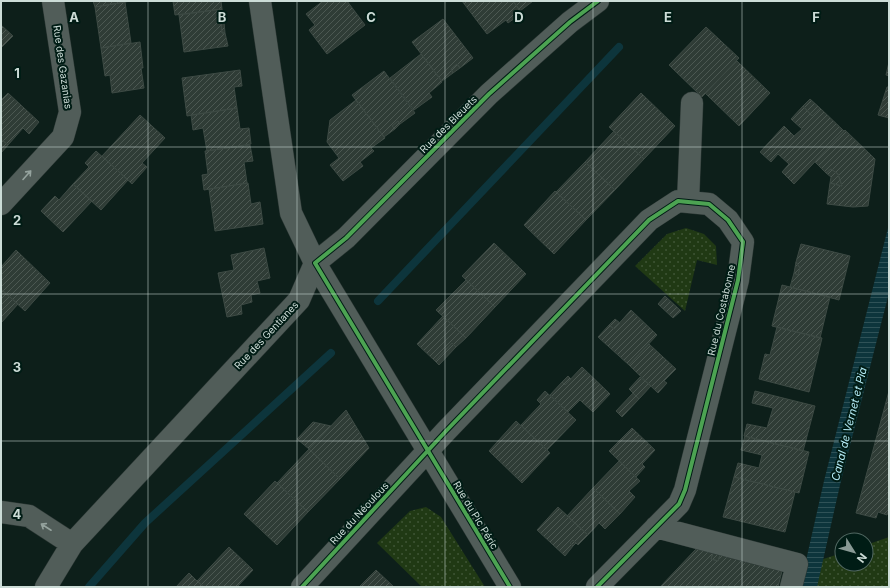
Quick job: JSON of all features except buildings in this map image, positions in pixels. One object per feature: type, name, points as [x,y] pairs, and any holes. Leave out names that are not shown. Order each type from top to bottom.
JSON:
[{"type":"street","name":"Rue des Gazanias","points":[[1,204],[63,137],[70,112],[53,1]]},
{"type":"street","points":[[260,1],[291,213],[315,263]]},
{"type":"street","name":"Rue des Bleuets","points":[[315,263],[346,238],[489,94],[570,22],[598,1]]},
{"type":"street","points":[[688,202],[692,103]]},
{"type":"street","name":"Rue du Costabonne","points":[[428,451],[649,220],[678,201],[709,204],[728,220],[743,242],[738,280],[685,490],[679,504],[597,587]]},
{"type":"street","name":"Rue du Pic Péric","points":[[315,263],[510,587]]},
{"type":"street","name":"Rue des Gentianes","points":[[46,587],[72,544],[299,300],[315,263]]},
{"type":"street","name":"Rue du Néoulous","points":[[302,587],[428,451]]},
{"type":"street","points":[[1,512],[29,516],[72,544]]},
{"type":"street","points":[[656,527],[797,564],[791,587]]},
{"type":"green space","points":[[686,228],[704,234],[716,246],[717,265],[697,260],[685,311],[635,266],[667,234]]},
{"type":"green space","points":[[426,507],[441,517],[485,587],[422,587],[377,543],[410,511]]},
{"type":"green space","points":[[889,537],[889,587],[816,587],[817,561],[834,556],[834,572],[874,572],[874,542]]},
{"type":"water","name":"Canal de Vernet et Pia","points":[[889,224],[889,293],[840,485],[817,587],[800,587],[824,481]]},
{"type":"waterway","points":[[378,301],[619,47]]},
{"type":"waterway","points":[[89,587],[145,523],[331,353]]},
{"type":"cycle path","points":[[510,587],[315,263],[346,238],[489,94],[570,22],[598,1]]},
{"type":"cycle path","points":[[302,587],[446,431],[649,220],[678,201],[709,204],[728,220],[743,242],[738,280],[685,490],[679,504],[597,587]]}]
